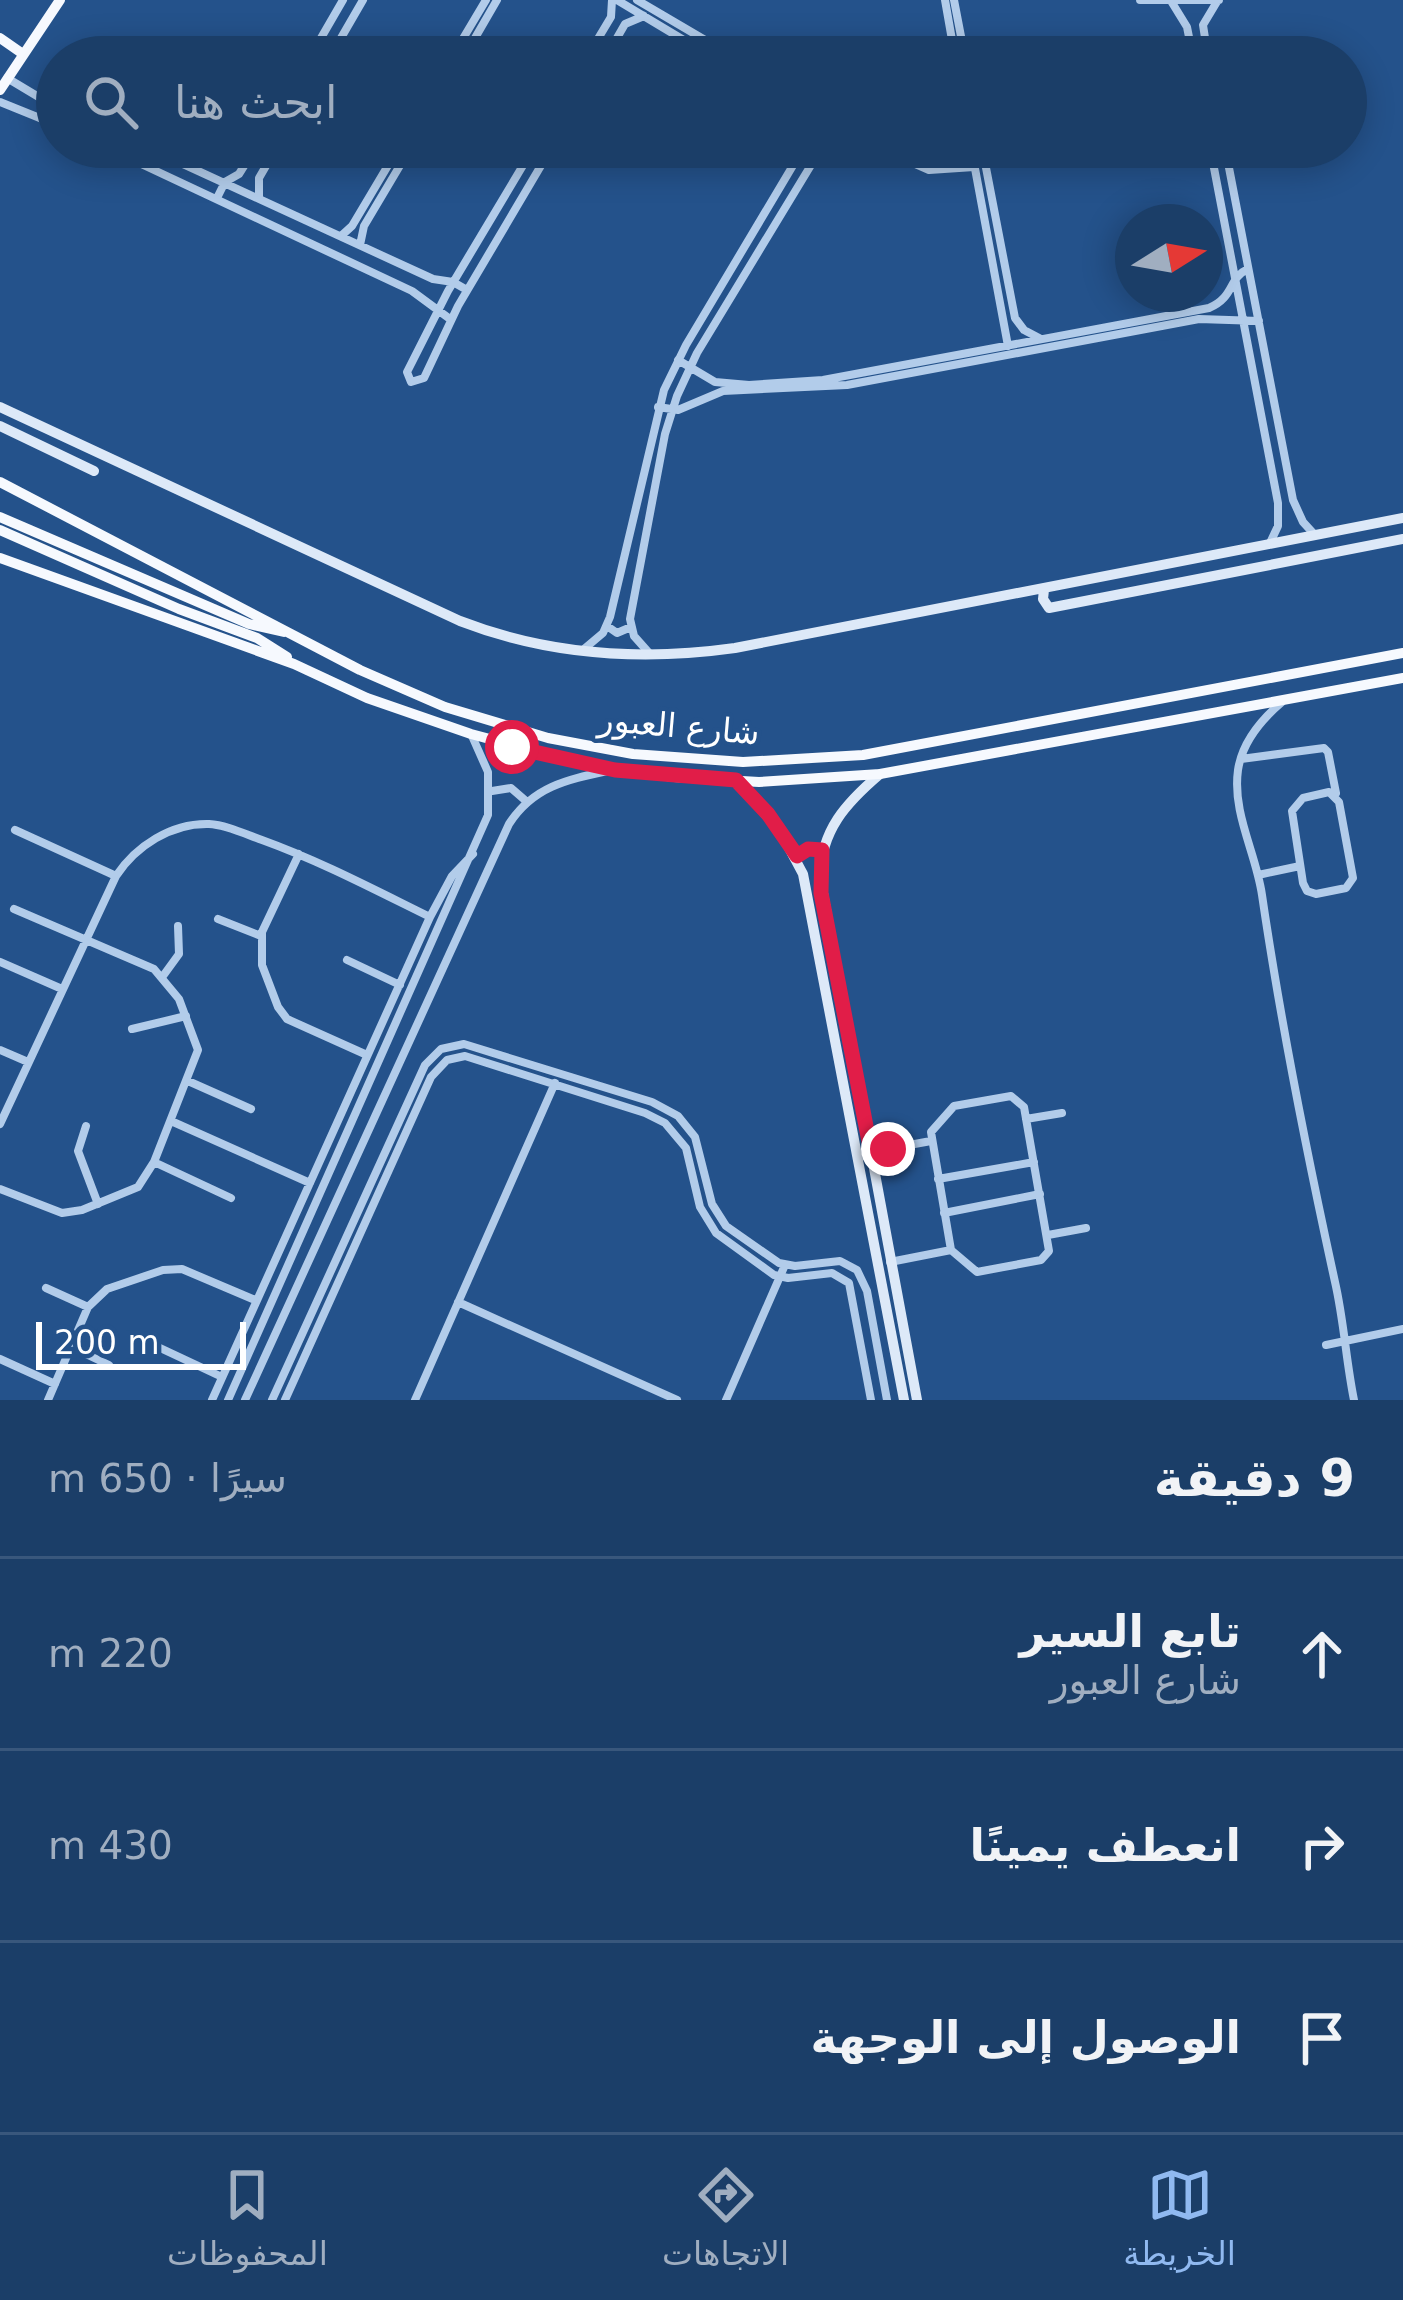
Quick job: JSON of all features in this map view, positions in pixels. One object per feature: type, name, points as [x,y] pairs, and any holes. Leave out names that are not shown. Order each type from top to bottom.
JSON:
[{"type":"main road","points":[[3,84],[60,0]]},
{"type":"main road","points":[[0,38],[23,54]]},
{"type":"main road","name":"شارع العبور","points":[[0,482],[376,678],[445,707],[548,738],[655,757],[785,762],[895,751],[1403,652]]},
{"type":"main road","points":[[0,517],[241,620],[293,634]]},
{"type":"main road","points":[[0,530],[257,638],[294,664]]},
{"type":"main road","name":"شارع العبور","points":[[0,558],[294,664],[367,698],[471,734],[615,770],[792,781],[880,774],[1403,678]]},
{"type":"main road","points":[[367,698],[376,678]]},
{"type":"street","points":[[323,36],[344,0]]},
{"type":"street","points":[[342,36],[363,0]]},
{"type":"street","points":[[465,36],[486,0]]},
{"type":"street","points":[[476,36],[497,0]]},
{"type":"street","points":[[599,36],[615,0],[693,36]]},
{"type":"street","points":[[638,0],[646,12],[681,36]]},
{"type":"street","points":[[949,0],[953,36]]},
{"type":"street","points":[[949,0],[958,36]]},
{"type":"street","points":[[1140,0],[1218,0]]},
{"type":"street","points":[[1206,36],[1205,18],[1218,0]]},
{"type":"street","points":[[1172,1],[1187,36]]},
{"type":"street","points":[[618,36],[625,24],[646,12]]},
{"type":"street","points":[[611,16],[625,24]]},
{"type":"street","points":[[1183,20],[1205,18]]},
{"type":"street","points":[[3,84],[36,99]]},
{"type":"street","points":[[0,102],[36,117]]},
{"type":"street","points":[[152,168],[423,298],[450,319]]},
{"type":"street","points":[[177,179],[182,168]]},
{"type":"street","points":[[195,168],[466,290]]},
{"type":"street","points":[[217,198],[225,182],[241,168]]},
{"type":"street","points":[[248,168],[252,173],[262,172]]},
{"type":"street","points":[[259,198],[264,168]]},
{"type":"street","points":[[359,245],[357,228],[388,168]]},
{"type":"street","points":[[340,236],[357,228],[397,168]]},
{"type":"street","points":[[521,168],[406,372],[411,382],[424,378],[450,319],[539,168]]},
{"type":"street","points":[[581,650],[607,626],[658,407],[678,360],[792,168]]},
{"type":"street","points":[[651,655],[638,643],[631,626],[672,411],[722,310],[809,168]]},
{"type":"street","points":[[924,168],[959,168]]},
{"type":"street","points":[[974,168],[1008,350]]},
{"type":"street","points":[[986,168],[1016,318],[1029,334],[1043,340]]},
{"type":"street","points":[[1214,168],[1279,518],[1270,543]]},
{"type":"street","points":[[1229,168],[1299,516],[1315,535]]},
{"type":"street","points":[[269,223],[277,207]]},
{"type":"street","points":[[765,214],[776,221]]},
{"type":"street","points":[[739,257],[750,264]]},
{"type":"street","points":[[1223,300],[1247,269]]},
{"type":"street","points":[[423,298],[432,289],[433,279]]},
{"type":"street","points":[[711,303],[722,310]]},
{"type":"street","points":[[658,407],[672,411],[713,394],[815,389],[1201,312]]},
{"type":"street","points":[[1220,312],[1222,318]]},
{"type":"street","points":[[1008,350],[1190,317],[1259,322]]},
{"type":"street","points":[[678,360],[715,382],[749,385],[894,372]]},
{"type":"street","points":[[713,394],[715,382]]},
{"type":"street","points":[[0,407],[460,621],[529,643],[581,650],[651,655],[735,648],[1399,519],[1401,539],[1048,608],[1044,590]]},
{"type":"street","points":[[0,426],[94,471]]},
{"type":"street","points":[[50,450],[50,440],[57,434]]},
{"type":"street","points":[[1279,518],[1290,524],[1299,516]]},
{"type":"street","points":[[1069,603],[1071,584]]},
{"type":"street","points":[[607,626],[617,633],[631,626]]},
{"type":"street","points":[[1287,698],[1255,732],[1241,759],[1238,796],[1258,875],[1271,971],[1337,1288],[1354,1400]]},
{"type":"street","points":[[228,1400],[474,854],[491,792],[486,764],[471,734]]},
{"type":"street","points":[[1241,759],[1324,748],[1328,752],[1336,795],[1352,882],[1342,890],[1311,893],[1305,887],[1292,826],[1295,806],[1308,795],[1336,795]]},
{"type":"street","points":[[245,1400],[509,824],[526,801],[555,784],[615,770]]},
{"type":"street","points":[[880,774],[842,810],[822,850],[821,893],[916,1400]]},
{"type":"street","points":[[736,780],[768,814],[797,856],[904,1400]]},
{"type":"street","points":[[491,792],[511,788],[526,801]]},
{"type":"street","points":[[1,1120],[116,876],[153,839],[199,824],[226,827],[300,853],[430,917]]},
{"type":"street","points":[[15,830],[116,876]]},
{"type":"street","points":[[797,856],[808,849],[822,850]]},
{"type":"street","points":[[300,853],[261,936],[262,965],[283,1016],[367,1055]]},
{"type":"street","points":[[212,1400],[430,917],[452,876],[474,854]]},
{"type":"street","points":[[1258,875],[1300,866]]},
{"type":"street","points":[[0,1189],[53,1211],[72,1212],[138,1187],[154,1162],[198,1050],[186,1016],[163,976],[14,909]]},
{"type":"street","points":[[218,919],[261,936]]},
{"type":"street","points":[[163,976],[179,954],[178,926]]},
{"type":"street","points":[[347,960],[400,985]]},
{"type":"street","points":[[0,962],[62,989]]},
{"type":"street","points":[[132,1029],[186,1016]]},
{"type":"street","points":[[284,1400],[428,1060],[452,1045],[475,1046],[654,1116],[671,1128],[689,1155],[700,1207],[710,1227],[780,1277],[828,1272],[846,1280],[872,1400]]},
{"type":"street","points":[[0,1050],[28,1062]]},
{"type":"street","points":[[557,1079],[652,1102],[678,1116],[699,1145],[718,1215],[726,1226],[785,1265],[840,1261],[861,1275],[886,1400]]},
{"type":"street","points":[[415,1400],[557,1079]]},
{"type":"street","points":[[188,1081],[251,1108]]},
{"type":"street","points":[[1011,1096],[1021,1102],[1026,1119],[1049,1251],[1041,1260],[982,1273],[972,1270],[951,1250],[931,1141],[934,1125],[954,1106],[1011,1096]]},
{"type":"street","points":[[272,1400],[412,1106]]},
{"type":"street","points":[[1026,1119],[1062,1113]]},
{"type":"street","points":[[170,1121],[310,1184]]},
{"type":"street","points":[[86,1126],[78,1151],[98,1204]]},
{"type":"street","points":[[871,1152],[931,1141]]},
{"type":"street","points":[[154,1162],[231,1198]]},
{"type":"street","points":[[938,1179],[1034,1162]]},
{"type":"street","points":[[944,1213],[1040,1194]]},
{"type":"street","points":[[1048,1235],[1086,1228]]},
{"type":"street","points":[[890,1262],[951,1250]]},
{"type":"street","points":[[726,1400],[785,1265]]},
{"type":"street","points":[[48,1400],[88,1307],[107,1289],[172,1268],[192,1271],[255,1300]]},
{"type":"street","points":[[46,1288],[88,1307]]},
{"type":"street","points":[[458,1302],[677,1400]]},
{"type":"street","points":[[313,1309],[323,1314]]},
{"type":"street","points":[[1326,1345],[1403,1329]]},
{"type":"street","points":[[71,1347],[109,1365]]},
{"type":"street","points":[[158,1347],[222,1377]]},
{"type":"street","points":[[0,1359],[55,1384]]},
{"type":"route","points":[[512,747],[615,770],[736,780],[768,814],[797,856],[808,849],[822,850],[821,893],[871,1152],[888,1149]]}]
